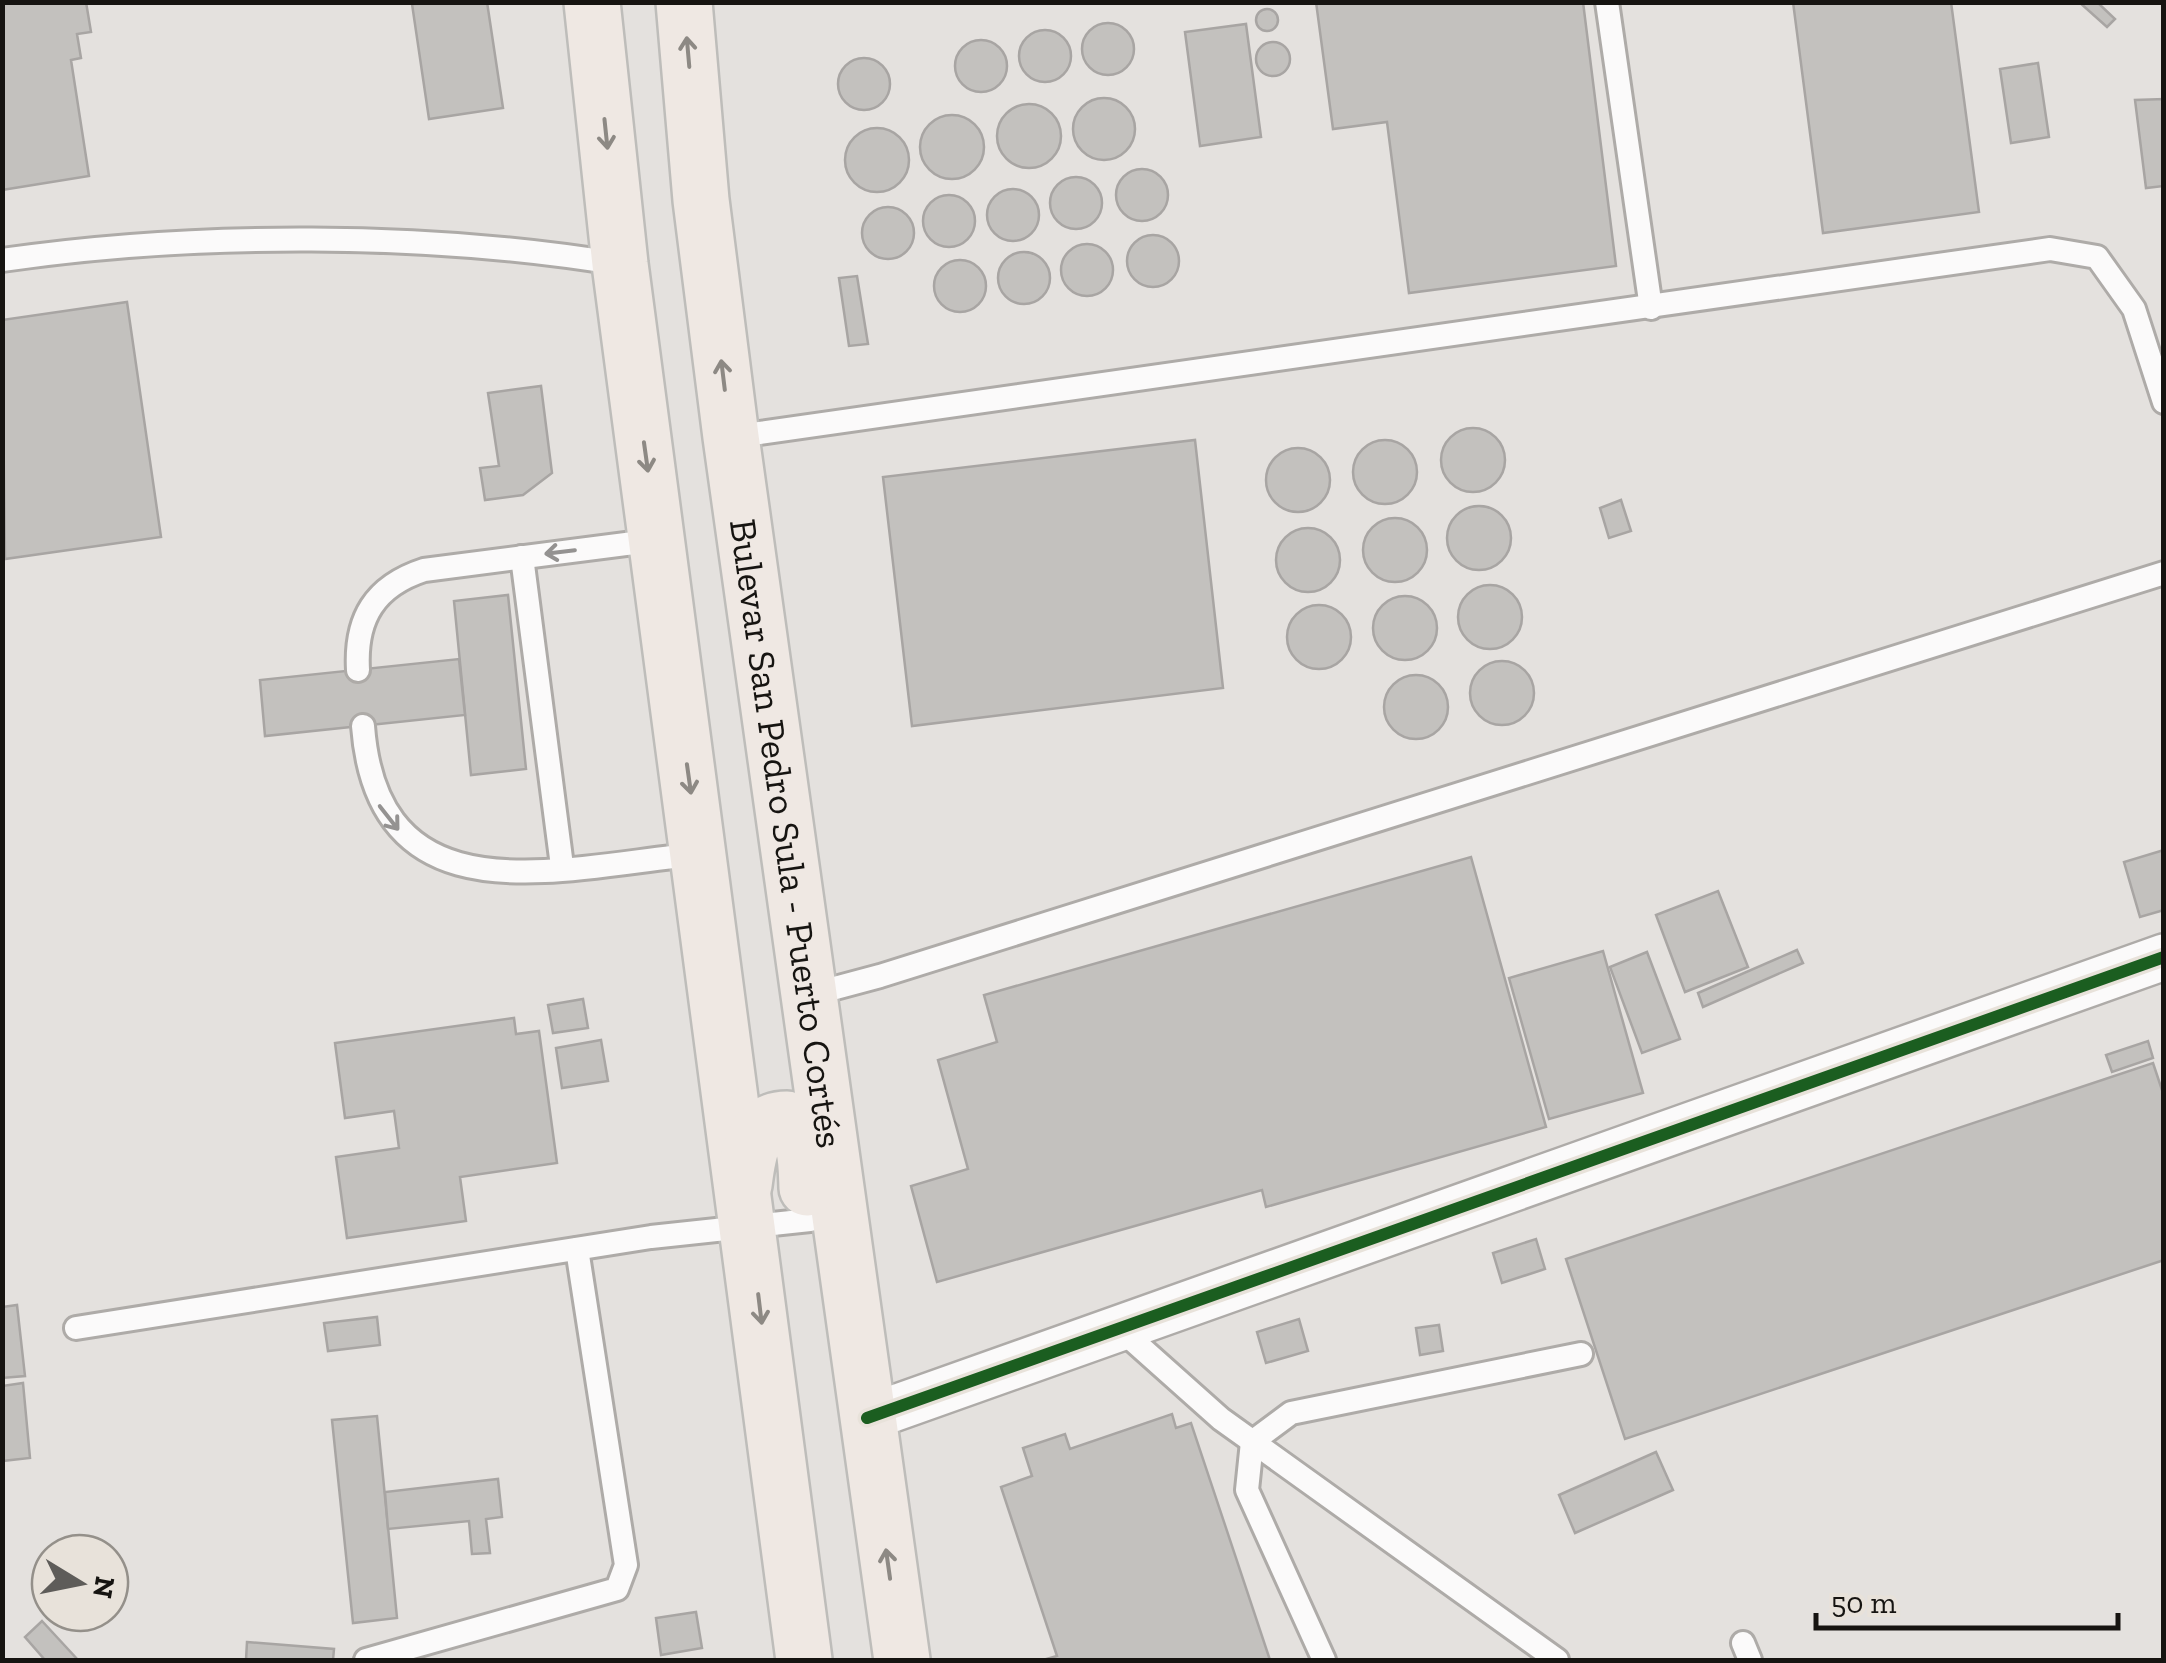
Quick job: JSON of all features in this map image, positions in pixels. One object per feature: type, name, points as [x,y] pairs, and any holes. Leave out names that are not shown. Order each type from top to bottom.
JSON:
[{"type":"highway","points":[[592,2],[620,264],[804,1660]]},
{"type":"highway","name":"Bulevar San Pedro Sula - Puerto Cortés","points":[[684,2],[701,200],[731,437],[902,1660]]},
{"type":"highway","points":[[699,854],[724,868],[735,895],[756,1069],[765,1085],[789,1093],[802,1085],[808,1070],[811,1011]]},
{"type":"highway","points":[[746,1206],[752,1142],[772,1119],[787,1119],[797,1129],[804,1149],[831,1378],[848,1406],[868,1418]]},
{"type":"street","points":[[868,1418],[2164,957]]},
{"type":"lane","points":[[1608,2],[1650,308]]},
{"type":"lane","points":[[2,260],[88,248],[218,242],[523,248],[620,264]]},
{"type":"lane","points":[[731,437],[2050,249],[2097,257],[2134,308],[2164,402]]},
{"type":"lane","points":[[358,670],[356,644],[363,618],[377,594],[398,578],[424,570],[657,540]]},
{"type":"lane","points":[[522,556],[562,866]]},
{"type":"lane","points":[[811,1011],[899,970],[2164,573]]},
{"type":"lane","points":[[363,726],[366,764],[379,804],[404,838],[448,863],[497,872],[699,854]]},
{"type":"lane","points":[[76,1328],[578,1249],[746,1206],[810,1220]]},
{"type":"lane","points":[[366,1660],[617,1589],[626,1565],[578,1249]]},
{"type":"lane","points":[[1119,1328],[1252,1442],[1557,1660]]},
{"type":"lane","points":[[1324,1660],[1247,1490],[1252,1442],[1291,1413],[1582,1354]]},
{"type":"building","points":[[2,2],[86,2],[91,32],[77,34],[81,58],[71,60],[89,176],[2,190]]},
{"type":"building","points":[[487,2],[503,108],[429,119],[412,4]]},
{"type":"building","points":[[1316,2],[1583,2],[1616,266],[1409,293],[1387,122],[1333,129]]},
{"type":"building","points":[[1793,2],[1951,2],[1979,212],[1823,233]]},
{"type":"building","points":[[2079,2],[2097,2],[2115,19],[2107,27]]},
{"type":"building","points":[[1267,9],[1275,12],[1275,28],[1267,31],[1259,28],[1256,20],[1259,12]]},
{"type":"building","points":[[1108,23],[1127,30],[1134,49],[1127,68],[1108,75],[1089,68],[1082,49],[1089,30]]},
{"type":"building","points":[[1246,24],[1261,137],[1200,146],[1185,32]]},
{"type":"building","points":[[1045,30],[1064,37],[1071,56],[1064,75],[1045,82],[1026,75],[1019,56],[1026,37]]},
{"type":"building","points":[[981,40],[1000,47],[1007,66],[1000,85],[981,92],[962,85],[955,66],[962,47]]},
{"type":"building","points":[[1273,42],[1285,47],[1290,59],[1285,71],[1273,76],[1261,71],[1256,59],[1261,47]]},
{"type":"building","points":[[864,58],[883,65],[890,84],[883,103],[864,110],[845,103],[838,84],[845,65]]},
{"type":"building","points":[[2038,63],[2049,137],[2011,143],[2000,69]]},
{"type":"building","points":[[1104,98],[1126,107],[1135,129],[1126,151],[1104,160],[1082,151],[1073,129],[1082,107]]},
{"type":"building","points":[[2164,99],[2164,186],[2146,188],[2135,100]]},
{"type":"building","points":[[1029,104],[1051,114],[1061,136],[1051,158],[1029,168],[1007,158],[997,136],[1007,114]]},
{"type":"building","points":[[952,115],[974,125],[984,147],[974,169],[952,179],[930,169],[920,147],[930,125]]},
{"type":"building","points":[[877,128],[899,138],[909,160],[899,182],[877,192],[855,182],[845,160],[855,138]]},
{"type":"building","points":[[1142,169],[1161,176],[1168,195],[1161,214],[1142,221],[1123,214],[1116,195],[1123,176]]},
{"type":"building","points":[[1076,177],[1095,184],[1102,203],[1095,222],[1076,229],[1057,222],[1050,203],[1057,184]]},
{"type":"building","points":[[1013,189],[1032,196],[1039,215],[1032,234],[1013,241],[994,234],[987,215],[994,196]]},
{"type":"building","points":[[949,195],[968,202],[975,221],[968,240],[949,247],[930,240],[923,221],[930,202]]},
{"type":"building","points":[[888,207],[907,214],[914,233],[907,252],[888,259],[869,252],[862,233],[869,214]]},
{"type":"building","points":[[1153,235],[1172,242],[1179,261],[1172,280],[1153,287],[1134,280],[1127,261],[1134,242]]},
{"type":"building","points":[[1087,244],[1106,251],[1113,270],[1106,289],[1087,296],[1068,289],[1061,270],[1068,251]]},
{"type":"building","points":[[1024,252],[1043,259],[1050,278],[1043,297],[1024,304],[1005,297],[998,278],[1005,259]]},
{"type":"building","points":[[960,260],[979,267],[986,286],[979,305],[960,312],[941,305],[934,286],[941,267]]},
{"type":"building","points":[[857,276],[868,344],[849,346],[839,278]]},
{"type":"building","points":[[127,302],[161,537],[5,559],[2,320]]},
{"type":"building","points":[[541,386],[552,473],[523,495],[485,500],[480,468],[499,466],[488,393]]},
{"type":"building","points":[[1473,428],[1495,438],[1505,460],[1495,482],[1473,492],[1451,482],[1441,460],[1451,438]]},
{"type":"building","points":[[1195,440],[1223,688],[912,726],[883,477]]},
{"type":"building","points":[[1385,440],[1407,450],[1417,472],[1407,494],[1385,504],[1363,494],[1353,472],[1363,450]]},
{"type":"building","points":[[1298,448],[1320,458],[1330,480],[1320,502],[1298,512],[1276,502],[1266,480],[1276,458]]},
{"type":"building","points":[[1621,500],[1631,531],[1609,538],[1600,508]]},
{"type":"building","points":[[1479,506],[1501,516],[1511,538],[1501,560],[1479,570],[1457,560],[1447,538],[1457,516]]},
{"type":"building","points":[[1395,518],[1417,528],[1427,550],[1417,572],[1395,582],[1373,572],[1363,550],[1373,528]]},
{"type":"building","points":[[1308,528],[1330,538],[1340,560],[1330,582],[1308,592],[1286,582],[1276,560],[1286,538]]},
{"type":"building","points":[[1490,585],[1512,595],[1522,617],[1512,639],[1490,649],[1468,639],[1458,617],[1468,595]]},
{"type":"building","points":[[508,595],[526,769],[471,775],[454,601]]},
{"type":"building","points":[[1405,596],[1427,606],[1437,628],[1427,650],[1405,660],[1383,650],[1373,628],[1383,606]]},
{"type":"building","points":[[1319,605],[1341,615],[1351,637],[1341,659],[1319,669],[1297,659],[1287,637],[1297,615]]},
{"type":"building","points":[[459,659],[465,715],[265,736],[260,680]]},
{"type":"building","points":[[1502,661],[1524,671],[1534,693],[1524,715],[1502,725],[1480,715],[1470,693],[1480,671]]},
{"type":"building","points":[[1416,675],[1438,685],[1448,707],[1438,729],[1416,739],[1394,729],[1384,707],[1394,685]]},
{"type":"building","points":[[2164,850],[2164,910],[2140,917],[2124,862]]},
{"type":"building","points":[[1471,857],[1546,1127],[1266,1207],[1262,1190],[937,1282],[911,1186],[968,1169],[938,1060],[997,1042],[984,995]]},
{"type":"building","points":[[1718,891],[1748,967],[1685,992],[1656,915]]},
{"type":"building","points":[[1797,950],[1803,963],[1703,1007],[1698,993]]},
{"type":"building","points":[[1603,951],[1643,1093],[1549,1119],[1509,978]]},
{"type":"building","points":[[1647,952],[1680,1039],[1642,1053],[1610,967]]},
{"type":"building","points":[[583,999],[588,1028],[553,1033],[548,1005]]},
{"type":"building","points":[[514,1018],[516,1034],[539,1031],[557,1163],[460,1177],[466,1221],[347,1238],[336,1157],[399,1148],[394,1111],[345,1118],[335,1043]]},
{"type":"building","points":[[601,1040],[608,1081],[562,1088],[556,1048]]},
{"type":"building","points":[[2148,1041],[2153,1058],[2112,1072],[2106,1055]]},
{"type":"building","points":[[2153,1063],[2164,1096],[2164,1260],[1625,1439],[1566,1259]]},
{"type":"building","points":[[1536,1239],[1545,1269],[1502,1283],[1493,1253]]},
{"type":"building","points":[[17,1305],[25,1376],[2,1378],[2,1307]]},
{"type":"building","points":[[377,1317],[380,1345],[328,1351],[324,1323]]},
{"type":"building","points":[[1299,1319],[1308,1351],[1266,1363],[1257,1332]]},
{"type":"building","points":[[1439,1325],[1443,1351],[1420,1355],[1416,1328]]},
{"type":"building","points":[[23,1383],[30,1458],[2,1461],[2,1386]]},
{"type":"building","points":[[1172,1414],[1176,1428],[1191,1423],[1270,1660],[1043,1660],[1057,1656],[1001,1487],[1032,1476],[1023,1448],[1065,1434],[1070,1449]]},
{"type":"building","points":[[377,1416],[397,1618],[353,1623],[332,1420]]},
{"type":"building","points":[[1656,1452],[1673,1490],[1575,1533],[1559,1495]]},
{"type":"building","points":[[498,1479],[502,1517],[486,1519],[490,1553],[472,1554],[469,1521],[388,1529],[385,1492]]},
{"type":"building","points":[[696,1612],[702,1648],[661,1655],[656,1618]]},
{"type":"building","points":[[30,1632],[53,1633],[78,1660],[45,1660],[25,1637]]},
{"type":"building","points":[[247,1642],[334,1649],[333,1660],[246,1660]]},
{"type":"cycle path","points":[[867,1418],[2164,957]]}]
